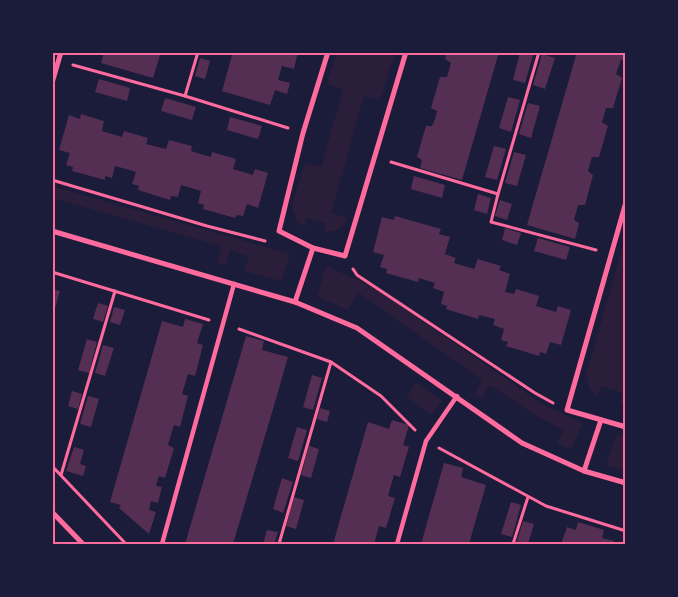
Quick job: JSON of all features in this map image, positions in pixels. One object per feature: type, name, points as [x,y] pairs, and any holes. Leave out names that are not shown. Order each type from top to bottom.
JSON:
[{"type":"street","points":[[52,84],[61,52]]},
{"type":"street","points":[[328,52],[303,133],[279,231],[313,248],[345,256],[406,52]]},
{"type":"street","points":[[626,202],[567,410],[626,427]]},
{"type":"street","points":[[52,231],[295,302],[357,328],[522,443],[584,471],[626,483]]},
{"type":"street","points":[[295,302],[313,248]]},
{"type":"street","points":[[162,544],[234,284]]},
{"type":"street","points":[[397,544],[426,441],[457,396]]},
{"type":"street","points":[[584,471],[602,420]]},
{"type":"street","points":[[52,512],[83,544]]},
{"type":"path","points":[[185,96],[198,52]]},
{"type":"path","points":[[539,52],[491,222],[611,255]]},
{"type":"path","points":[[59,61],[185,96],[303,133]]},
{"type":"path","points":[[376,157],[498,194]]},
{"type":"path","points":[[52,180],[264,242],[279,231]]},
{"type":"path","points":[[345,256],[357,275],[535,393],[567,410]]},
{"type":"path","points":[[52,272],[222,324],[331,362],[381,396],[426,441],[546,506],[626,530]]},
{"type":"path","points":[[62,475],[115,291]]},
{"type":"path","points":[[279,544],[331,362]]},
{"type":"path","points":[[52,466],[126,544]]},
{"type":"path","points":[[514,544],[528,496]]},
{"type":"shaded area","points":[[337,53],[395,53],[380,100],[364,96],[331,213],[347,218],[338,229],[324,231],[326,223],[306,218],[305,227],[297,221],[292,206],[305,163],[321,167],[343,89],[327,84]]},
{"type":"shaded area","points":[[52,186],[290,254],[281,281],[244,271],[249,256],[230,250],[226,265],[217,263],[221,246],[53,198]]},
{"type":"shaded area","points":[[625,239],[626,403],[620,404],[623,393],[601,386],[598,397],[590,390],[586,375]]},
{"type":"shaded area","points":[[326,266],[373,287],[544,405],[583,423],[571,449],[557,444],[563,430],[538,417],[490,385],[481,399],[474,395],[482,380],[359,293],[347,310],[317,296]]},
{"type":"shaded area","points":[[416,382],[442,401],[431,415],[406,396]]},
{"type":"shaded area","points":[[617,434],[625,437],[625,470],[606,465]]},
{"type":"building","points":[[104,52],[161,52],[153,78],[101,63]]},
{"type":"building","points":[[233,52],[298,52],[294,69],[282,66],[278,80],[290,83],[287,94],[275,90],[270,105],[222,91]]},
{"type":"building","points":[[447,52],[499,52],[462,180],[420,168],[422,160],[417,157],[426,126],[432,126],[435,119],[437,111],[431,108],[440,77],[447,77],[451,63],[445,59]]},
{"type":"building","points":[[520,52],[534,52],[525,83],[513,80]]},
{"type":"building","points":[[577,52],[626,52],[626,59],[624,61],[621,59],[616,74],[622,78],[613,108],[606,108],[602,122],[608,126],[599,157],[592,157],[588,171],[593,175],[585,205],[578,205],[574,220],[579,223],[575,239],[527,225]]},
{"type":"building","points":[[542,54],[555,58],[545,89],[533,85]]},
{"type":"building","points":[[200,58],[210,61],[205,79],[195,76]]},
{"type":"building","points":[[99,79],[130,88],[127,101],[95,92]]},
{"type":"building","points":[[508,97],[520,100],[511,132],[499,128]]},
{"type":"building","points":[[165,98],[196,107],[192,120],[161,111]]},
{"type":"building","points":[[528,103],[540,106],[531,138],[519,134]]},
{"type":"building","points":[[81,114],[104,121],[102,131],[122,137],[124,131],[148,138],[146,144],[166,149],[169,140],[192,146],[191,151],[211,157],[212,152],[236,159],[233,169],[253,175],[255,169],[268,173],[258,208],[247,204],[243,216],[237,215],[235,218],[203,209],[204,205],[198,203],[201,191],[181,185],[178,197],[171,196],[170,200],[138,190],[139,186],[132,184],[136,172],[126,169],[115,166],[112,178],[105,176],[105,180],[72,171],[73,167],[66,165],[70,153],[59,150],[69,115],[80,119]]},
{"type":"building","points":[[230,117],[262,126],[258,139],[227,130]]},
{"type":"building","points":[[494,146],[506,149],[497,180],[485,177]]},
{"type":"building","points":[[514,152],[526,155],[517,186],[505,183]]},
{"type":"building","points":[[414,176],[445,185],[442,198],[411,189]]},
{"type":"building","points":[[478,194],[491,198],[487,214],[474,210]]},
{"type":"building","points":[[500,200],[512,204],[507,220],[495,216]]},
{"type":"building","points":[[395,216],[441,229],[439,234],[450,237],[445,254],[456,258],[454,263],[474,269],[478,259],[501,266],[499,270],[510,274],[505,292],[514,294],[516,289],[539,296],[536,306],[556,312],[558,306],[571,310],[561,345],[550,342],[546,354],[540,352],[539,356],[506,346],[508,342],[501,340],[504,329],[493,325],[495,319],[479,315],[478,319],[446,309],[447,306],[441,304],[444,292],[433,288],[435,283],[419,278],[418,282],[386,273],[387,269],[380,267],[384,255],[373,252],[382,217],[394,220]]},
{"type":"building","points":[[505,228],[521,233],[517,245],[502,240]]},
{"type":"building","points":[[538,238],[570,247],[566,260],[534,251]]},
{"type":"building","points":[[52,289],[60,291],[53,315],[52,315]]},
{"type":"building","points":[[98,303],[108,306],[103,322],[93,319]]},
{"type":"building","points":[[114,307],[125,310],[120,325],[110,322]]},
{"type":"building","points":[[185,319],[203,324],[197,343],[203,345],[195,376],[188,374],[182,394],[188,396],[180,427],[174,425],[168,445],[174,448],[165,478],[159,476],[156,486],[162,487],[158,503],[151,501],[149,510],[156,512],[149,534],[119,508],[121,505],[110,502],[162,321],[183,327]]},
{"type":"building","points":[[246,336],[264,341],[262,350],[288,357],[273,409],[233,544],[185,544]]},
{"type":"building","points":[[87,339],[97,342],[89,373],[78,370]]},
{"type":"building","points":[[103,345],[114,348],[105,376],[95,373]]},
{"type":"building","points":[[312,375],[322,378],[313,410],[303,407]]},
{"type":"building","points":[[72,391],[82,394],[78,409],[68,406]]},
{"type":"building","points":[[88,396],[99,399],[91,427],[80,424]]},
{"type":"building","points":[[320,408],[330,411],[327,422],[317,419]]},
{"type":"building","points":[[392,420],[409,425],[403,445],[409,447],[400,477],[394,475],[388,496],[395,498],[386,528],[379,526],[374,544],[333,544],[368,422],[389,429]]},
{"type":"building","points":[[297,427],[307,430],[298,461],[288,458]]},
{"type":"building","points":[[309,446],[319,449],[311,478],[301,475]]},
{"type":"building","points":[[74,447],[84,450],[80,464],[86,466],[83,476],[66,471]]},
{"type":"building","points":[[444,463],[463,468],[461,477],[486,485],[469,544],[421,544]]},
{"type":"building","points":[[282,478],[293,482],[283,513],[273,509]]},
{"type":"building","points":[[294,497],[304,500],[296,529],[286,526]]},
{"type":"building","points":[[511,502],[521,505],[512,537],[501,534]]},
{"type":"building","points":[[523,521],[534,524],[528,544],[516,544]]},
{"type":"building","points":[[578,522],[604,530],[602,538],[614,541],[613,544],[561,544],[567,527],[576,530]]},
{"type":"building","points":[[267,530],[278,532],[274,544],[263,544]]}]
